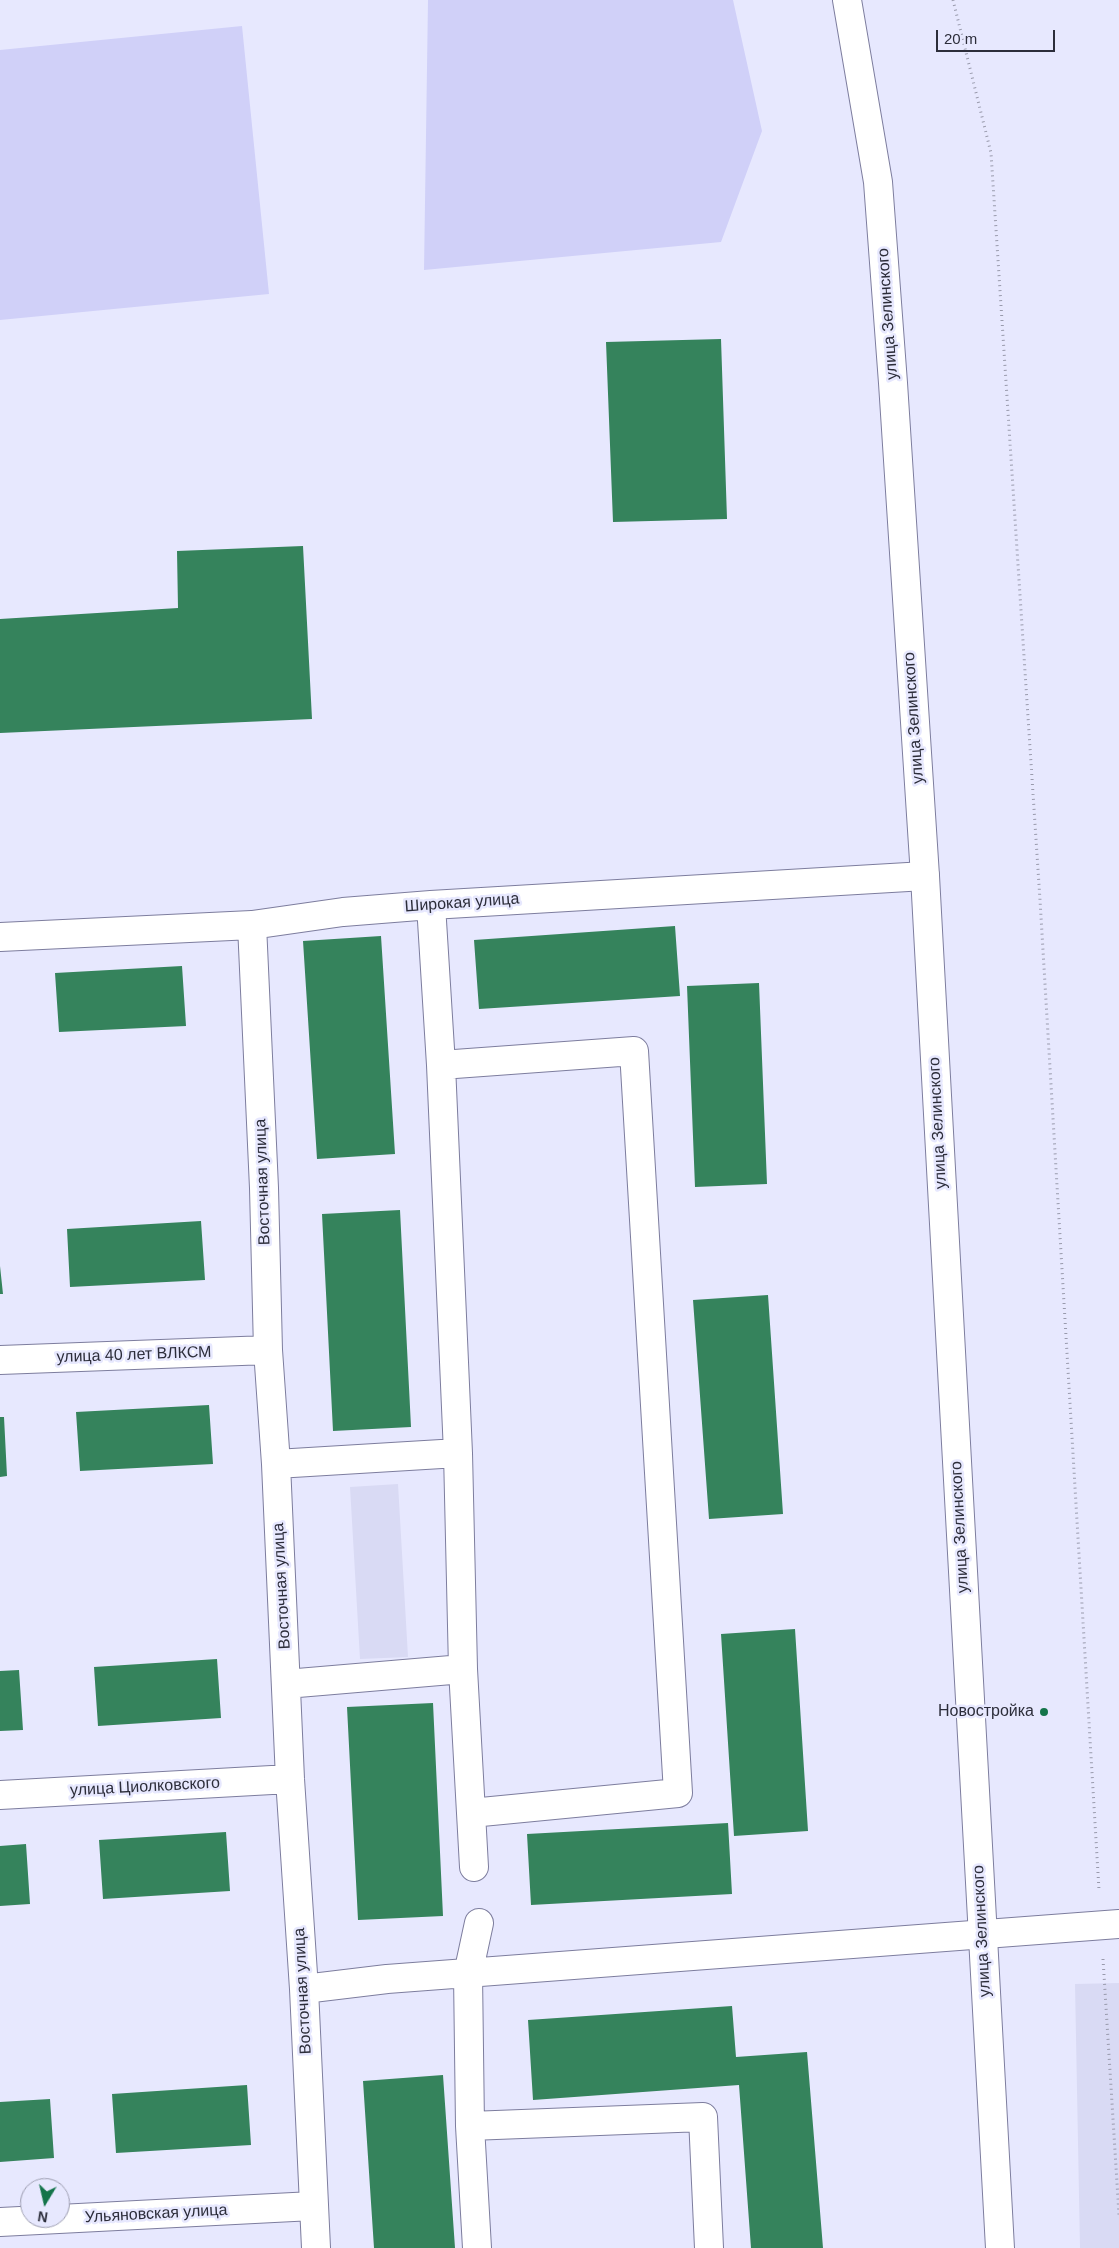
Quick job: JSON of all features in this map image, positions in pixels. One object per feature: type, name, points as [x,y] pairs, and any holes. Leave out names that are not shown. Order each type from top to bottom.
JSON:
[{"type":"street","name":"улица Зелинского","points":[[847,0],[878,182],[925,876],[1000,2248]]},
{"type":"street","name":"Широкая улица","points":[[0,937],[252,924],[343,912],[431,905],[925,876]]},
{"type":"street","points":[[431,905],[441,1065],[458,1453],[463,1669],[474,1867]]},
{"type":"street","name":"Восточная улица","points":[[252,924],[264,1188],[268,1350],[276,1464],[290,1779],[304,1989],[312,2206],[316,2248]]},
{"type":"street","points":[[441,1065],[634,1051],[678,1793],[471,1812]]},
{"type":"street","name":"улица 40 лет ВЛКСМ","points":[[0,1360],[268,1350]]},
{"type":"street","points":[[276,1464],[458,1453]]},
{"type":"street","points":[[286,1684],[463,1669]]},
{"type":"street","name":"улица Циолковского","points":[[0,1796],[290,1779]]},
{"type":"street","points":[[477,2248],[470,2126],[468,1974],[479,1924]]},
{"type":"street","points":[[304,1989],[387,1979],[1110,1924]]},
{"type":"street","points":[[470,2126],[703,2117],[709,2248]]},
{"type":"street","name":"Ульяновская улица","points":[[0,2222],[312,2206]]},
{"type":"path","points":[[953,0],[991,153],[1110,1924],[1119,2215]]},
{"type":"shaded area","points":[[428,0],[733,0],[762,131],[721,242],[424,270]]},
{"type":"shaded area","points":[[242,26],[269,294],[0,320],[0,50]]},
{"type":"shaded area","points":[[398,1484],[408,1657],[360,1659],[350,1487]]},
{"type":"shaded area","points":[[1119,1983],[1119,2248],[1080,2248],[1075,1984]]},
{"type":"building","points":[[721,339],[727,519],[613,522],[606,342]]},
{"type":"building","points":[[303,546],[312,719],[0,733],[0,619],[178,608],[177,551]]},
{"type":"building","points":[[675,926],[680,996],[479,1009],[474,940]]},
{"type":"building","points":[[381,936],[395,1154],[317,1159],[303,941]]},
{"type":"building","points":[[182,966],[186,1026],[59,1032],[55,973]]},
{"type":"building","points":[[759,983],[767,1184],[695,1187],[687,986]]},
{"type":"building","points":[[400,1210],[411,1427],[333,1431],[322,1214]]},
{"type":"building","points":[[201,1221],[205,1280],[70,1287],[67,1229]]},
{"type":"building","points":[[0,1266],[3,1294],[0,1294]]},
{"type":"building","points":[[768,1295],[783,1514],[709,1519],[693,1300]]},
{"type":"building","points":[[209,1405],[213,1464],[80,1471],[76,1412]]},
{"type":"building","points":[[0,1417],[4,1417],[7,1476],[0,1477]]},
{"type":"building","points":[[795,1629],[808,1831],[734,1836],[721,1634]]},
{"type":"building","points":[[217,1659],[221,1718],[98,1726],[94,1667]]},
{"type":"building","points":[[19,1670],[23,1730],[0,1731],[0,1671]]},
{"type":"building","points":[[433,1703],[443,1916],[358,1920],[347,1707]]},
{"type":"building","points":[[728,1823],[732,1894],[531,1905],[527,1834]]},
{"type":"building","points":[[226,1832],[230,1891],[103,1899],[99,1840]]},
{"type":"building","points":[[26,1844],[30,1904],[0,1906],[0,1846]]},
{"type":"building","points":[[732,2006],[736,2057],[807,2052],[823,2248],[751,2248],[739,2085],[533,2100],[528,2020]]},
{"type":"building","points":[[443,2075],[455,2248],[374,2248],[363,2081]]},
{"type":"building","points":[[247,2085],[251,2145],[116,2153],[112,2094]]},
{"type":"building","points":[[50,2099],[54,2158],[0,2162],[0,2102]]},
{"type":"place","name":"Новостройка","points":[[1044,1712]]}]
